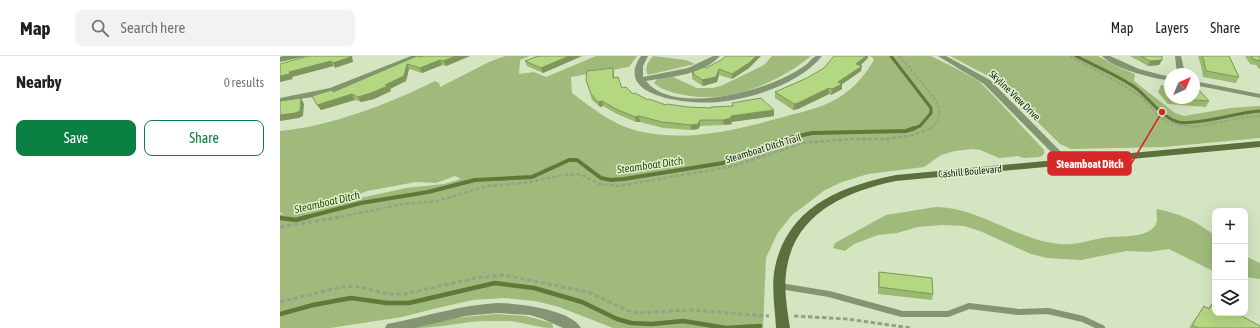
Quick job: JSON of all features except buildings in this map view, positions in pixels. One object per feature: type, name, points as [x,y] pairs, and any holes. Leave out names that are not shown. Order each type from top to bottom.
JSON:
[{"type":"street","points":[[280,100],[313,95],[333,90],[417,56]]},
{"type":"street","points":[[646,56],[639,66],[639,75],[641,80],[655,91],[672,97],[705,101],[726,99],[756,92],[789,78],[810,65],[819,56]]},
{"type":"street","points":[[641,80],[692,69],[717,56]]},
{"type":"street","name":"Skyline View Drive","points":[[941,56],[987,82],[1066,162]]},
{"type":"street","points":[[1105,56],[1132,69],[1164,77]]},
{"type":"street","points":[[1178,56],[1180,68]]},
{"type":"street","points":[[1200,85],[1260,96]]},
{"type":"street","name":"Cashill Boulevard","points":[[783,328],[780,286],[781,268],[791,238],[803,222],[819,207],[831,198],[844,192],[871,183],[896,178],[1260,144]]},
{"type":"street","points":[[392,328],[449,314],[496,308],[546,314],[559,318],[574,328]]},
{"type":"lane","points":[[780,286],[829,294],[902,314],[948,314],[969,306],[1019,312],[1048,312],[1064,314],[1083,319],[1102,328]]},
{"type":"path","name":"Steamboat Ditch Trail","points":[[280,227],[314,223],[403,204],[437,201],[487,186],[524,183],[563,175],[580,174],[599,184],[619,186],[734,166],[804,143],[850,139],[886,139],[913,135],[930,130],[938,120],[939,109],[931,95],[899,56]]},
{"type":"path","points":[[1070,56],[1126,87],[1142,98],[1161,118],[1175,124],[1196,127],[1245,117],[1260,116]]},
{"type":"path","points":[[280,302],[341,287],[354,286],[389,294],[404,294],[476,278],[503,275],[588,292],[629,311],[638,313],[690,310],[741,315],[808,316],[847,319],[911,328]]},
{"type":"green space","points":[[505,56],[530,56],[520,60],[519,74],[534,72],[546,77],[596,56],[637,56],[629,67],[571,77],[572,93],[620,125],[638,131],[676,136],[732,130],[817,108],[838,98],[853,87],[874,60],[872,57],[868,56],[931,56],[980,82],[1044,150],[1044,154],[1040,157],[1024,158],[1018,156],[999,158],[980,150],[973,149],[955,151],[941,155],[924,167],[868,174],[842,182],[825,190],[791,216],[777,234],[766,258],[763,328],[613,328],[559,307],[535,301],[505,298],[473,300],[402,317],[330,328],[280,328],[280,214],[283,214],[280,212],[280,131],[319,125],[359,113],[399,98],[435,81],[439,83],[440,87],[489,62]],"holes":[[[455,176],[461,179],[444,184],[406,188],[342,202],[367,191],[416,182],[436,183]]]},
{"type":"green space","points":[[653,56],[686,60],[695,64],[648,75],[648,63]]},
{"type":"green space","points":[[772,56],[811,56],[782,76],[766,84],[749,90],[714,97],[696,97],[679,94],[659,87],[654,83],[657,79],[673,77],[697,88],[713,88],[723,85],[764,65]]},
{"type":"green space","points":[[950,56],[1098,56],[1135,74],[1134,81],[1175,113],[1184,116],[1230,108],[1260,106],[1260,138],[1164,147],[1071,149],[1060,144],[994,79]]},
{"type":"green space","points":[[936,207],[952,208],[967,212],[1028,237],[1066,244],[1137,235],[1150,231],[1157,221],[1157,209],[1195,222],[1212,234],[1212,270],[1169,249],[1148,252],[1126,251],[1081,260],[1047,258],[1031,254],[980,231],[964,226],[942,225],[918,227],[897,233],[878,235],[854,244],[845,251],[833,248],[835,243],[886,215]]},
{"type":"green space","points":[[1248,257],[1260,263],[1260,279],[1248,277]]},
{"type":"green space","points":[[497,314],[526,316],[552,323],[553,328],[511,321],[483,321],[416,328],[453,318]]},
{"type":"waterway","name":"Steamboat Ditch","points":[[891,56],[931,108],[931,113],[920,126],[912,129]]},
{"type":"waterway","name":"Steamboat Ditch","points":[[1076,56],[1133,86],[1165,116],[1178,122],[1186,123],[1206,121],[1260,111]]},
{"type":"waterway","name":"Steamboat Ditch","points":[[303,218],[361,203],[428,192],[475,180],[532,177],[569,160],[577,160],[601,178],[611,180],[624,179],[723,163],[785,139],[812,133],[906,131],[912,129]]},
{"type":"waterway","name":"Steamboat Ditch","points":[[280,218],[296,220],[307,217]]},
{"type":"waterway","name":"Steamboat Ditch","points":[[280,314],[313,305],[351,298],[387,303],[409,303],[495,283],[534,288],[582,302],[617,319],[631,323],[652,324],[683,321],[726,328],[760,326]]},
{"type":"place","name":"Steamboat Ditch","points":[[1162,112]]}]
